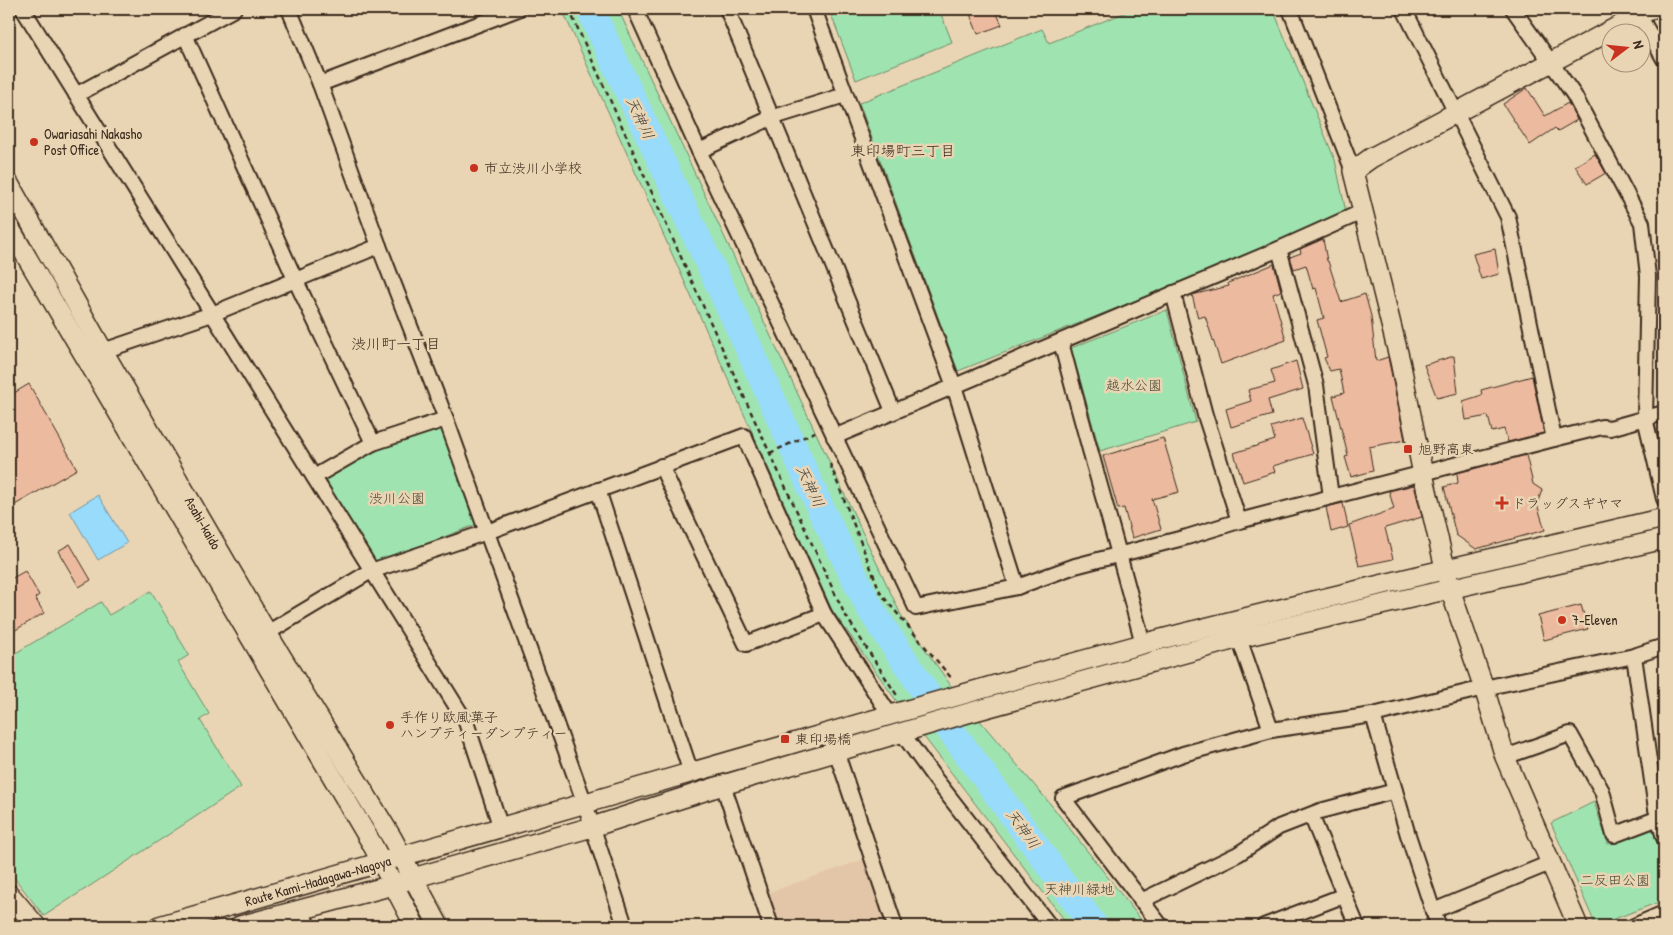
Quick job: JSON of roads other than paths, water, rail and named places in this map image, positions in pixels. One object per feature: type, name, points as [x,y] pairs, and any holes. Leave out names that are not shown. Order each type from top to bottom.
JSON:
[{"type":"street","points":[[23,9],[314,477],[370,571],[466,722],[501,828]]},
{"type":"street","points":[[76,95],[234,9]]},
{"type":"street","points":[[289,9],[320,84],[379,246],[446,419],[585,804],[625,926]]},
{"type":"street","points":[[320,84],[518,9]]},
{"type":"street","points":[[635,9],[699,151],[916,608],[1017,587],[1075,566],[1239,521],[1554,439],[1602,427],[1610,428],[1664,414]]},
{"type":"street","points":[[727,9],[894,411]]},
{"type":"street","points":[[814,9],[954,386],[1017,587]]},
{"type":"street","points":[[1290,9],[1353,171],[1400,361],[1450,590],[1484,688],[1505,757],[1578,926]]},
{"type":"street","points":[[1404,9],[1508,217],[1554,439]]},
{"type":"street","points":[[1513,9],[1586,116],[1642,223],[1648,276],[1645,418],[1664,499]]},
{"type":"street","points":[[1353,171],[1371,158],[1641,11],[1664,59]]},
{"type":"street","points":[[185,35],[373,443]]},
{"type":"street","points":[[699,151],[771,118],[845,95]]},
{"type":"street","name":"Asahi-kaido","points":[[9,184],[103,351],[267,633],[402,858]]},
{"type":"street","points":[[834,437],[1279,249],[1364,211]]},
{"type":"street","name":"Asahi-kaido","points":[[9,227],[393,885]]},
{"type":"street","points":[[103,351],[212,314],[379,246]]},
{"type":"street","points":[[1279,249],[1316,386],[1332,497]]},
{"type":"street","points":[[1173,293],[1205,415],[1239,521]]},
{"type":"street","points":[[1060,342],[1120,554],[1143,644]]},
{"type":"street","points":[[314,477],[373,443],[446,419]]},
{"type":"street","points":[[267,633],[370,571],[487,532],[744,436],[824,614],[902,712]]},
{"type":"street","points":[[661,466],[746,644],[824,614]]},
{"type":"street","points":[[598,490],[691,773]]},
{"type":"street","points":[[402,858],[957,696],[1143,644],[1313,600],[1664,518]]},
{"type":"street","points":[[393,885],[592,827],[836,751],[1239,638],[1664,539]]},
{"type":"street","points":[[1239,638],[1271,730]]},
{"type":"street","points":[[1160,926],[1062,798],[1183,754],[1271,730],[1373,715],[1484,688],[1634,656],[1664,646]]},
{"type":"street","points":[[1634,656],[1664,838]]},
{"type":"street","points":[[1373,715],[1432,911],[1439,926]]},
{"type":"street","points":[[902,732],[933,776],[1050,926]]},
{"type":"street","points":[[1505,757],[1570,734],[1602,791],[1614,834],[1661,817]]},
{"type":"street","points":[[836,751],[895,926]]},
{"type":"street","points":[[723,785],[771,926]]},
{"type":"street","points":[[1141,901],[1238,854],[1279,827],[1311,815],[1395,791]]},
{"type":"street","points":[[1311,815],[1357,926]]},
{"type":"street","name":"Route Kami-Hadagawa-Nagoya","points":[[159,926],[402,858],[439,926]]},
{"type":"street","points":[[1432,911],[1550,863]]},
{"type":"street","name":"Route Kami-Hadagawa-Nagoya","points":[[240,926],[305,918],[393,885],[415,926]]},
{"type":"street","points":[[9,894],[36,926]]},
{"type":"street","points":[[1264,926],[1344,895]]},
{"type":"street","points":[[1634,926],[1664,913]]},
{"type":"water","points":[[98,495],[127,543],[98,560],[70,512]]},
{"type":"waterway","name":"天神川","points":[[590,9],[747,344],[823,514],[871,610],[949,728],[1094,926]]},
{"type":"place","name":"Owariasahi Nakasho Post Office","points":[[34,142]]},
{"type":"place","name":"市立渋川小学校","points":[[474,168]]},
{"type":"place","name":"旭野高東","points":[[1408,449]]},
{"type":"place","name":"ドラッグスギヤマ","points":[[1502,503]]},
{"type":"place","name":"7-Eleven","points":[[1562,620]]},
{"type":"place","name":"手作り欧風菓子 ハンプティーダンプティー","points":[[390,725]]},
{"type":"place","name":"東印場橋","points":[[785,739]]},
{"type":"district","name":"東印場町三丁目","points":[[903,151]]},
{"type":"district","name":"渋川町一丁目","points":[[396,344]]},
{"type":"park label","name":"越水公園","points":[[1134,385]]},
{"type":"park label","name":"渋川公園","points":[[397,498]]},
{"type":"park label","name":"二反田公園","points":[[1615,880]]},
{"type":"park label","name":"天神川緑地","points":[[1079,889]]}]
